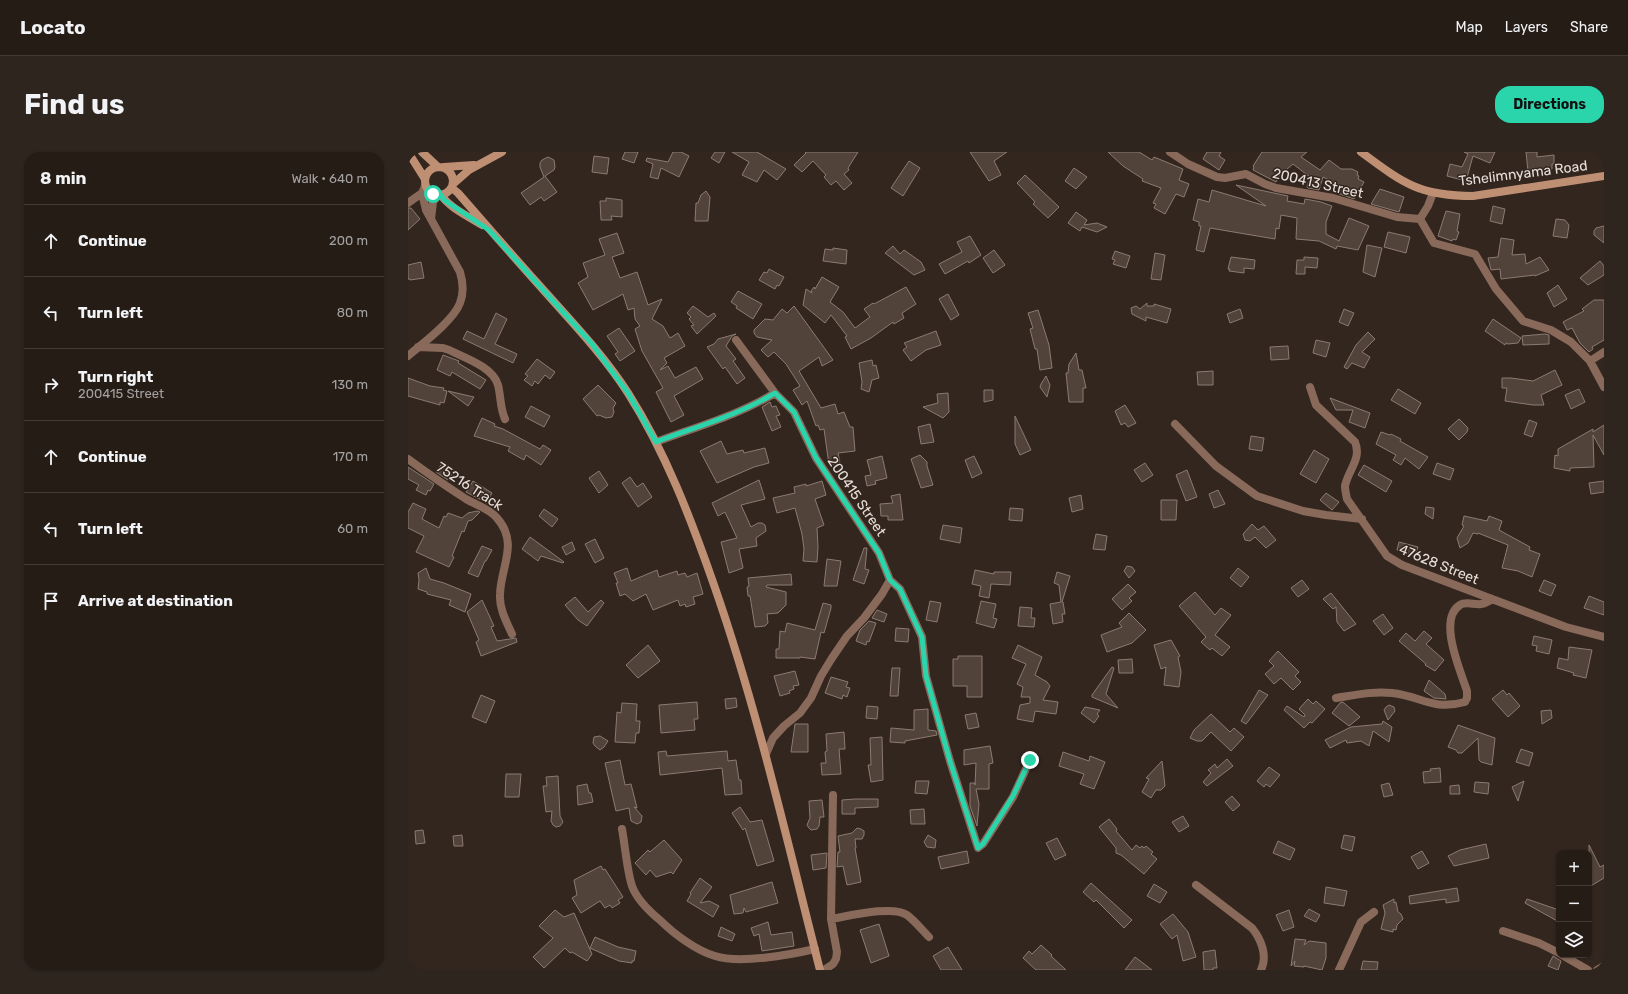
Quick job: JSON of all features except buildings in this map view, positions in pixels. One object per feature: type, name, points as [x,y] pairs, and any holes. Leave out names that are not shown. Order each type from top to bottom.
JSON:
[{"type":"street","points":[[408,152],[424,186],[429,191],[440,195],[444,200],[489,230]]},
{"type":"street","points":[[422,152],[440,167],[449,171],[452,175],[453,186],[458,193],[489,230],[592,344],[628,393],[656,442],[673,476],[734,642],[766,754],[820,970]]},
{"type":"street","points":[[431,219],[433,202],[440,195],[449,192],[466,172],[502,152]]},
{"type":"street","name":"200413 Street","points":[[1170,152],[1188,164],[1217,177],[1225,178],[1246,174],[1276,188],[1333,198],[1397,217],[1420,219]]},
{"type":"street","name":"Tshelimnyama Road","points":[[1361,152],[1404,182],[1418,189],[1451,196],[1473,196],[1604,176]]},
{"type":"street","points":[[408,204],[424,186],[430,170],[440,167],[464,167],[479,164]]},
{"type":"street","points":[[408,356],[450,318],[460,304],[462,295],[462,281],[460,272],[426,210],[424,186]]},
{"type":"street","points":[[1432,193],[1428,206],[1420,219],[1434,243],[1475,254],[1496,289],[1522,321],[1551,330],[1571,342],[1590,361],[1604,387]]},
{"type":"street","name":"200415 Street","points":[[736,340],[775,393],[794,412],[816,458],[879,553],[890,580],[900,589],[922,637],[926,676],[950,761],[978,848],[983,844],[1013,796],[1030,760]]},
{"type":"street","points":[[418,347],[443,348],[449,350],[492,373],[499,386],[500,403],[505,419]]},
{"type":"street","points":[[1590,361],[1604,352]]},
{"type":"street","name":"47628 Street","points":[[1310,387],[1316,405],[1355,442],[1357,447],[1356,459],[1345,488],[1350,503],[1387,556],[1394,561],[1566,627],[1604,637]]},
{"type":"street","points":[[656,442],[738,412],[764,400],[775,393]]},
{"type":"street","points":[[1175,424],[1216,466],[1258,496],[1303,511],[1362,519]]},
{"type":"street","name":"75216 Track","points":[[408,459],[451,489],[491,513],[504,526],[507,536],[508,551],[500,594],[502,610],[512,634]]},
{"type":"street","points":[[766,754],[774,738],[784,726],[800,713],[832,658],[847,636],[868,612],[890,580]]},
{"type":"street","points":[[1336,698],[1379,692],[1403,695],[1440,705],[1456,705],[1465,702],[1467,698],[1467,691],[1451,640],[1451,617],[1460,605],[1464,603],[1481,604],[1492,599]]},
{"type":"street","points":[[824,970],[836,959],[837,952],[831,919],[833,795]]},
{"type":"street","points":[[622,828],[632,886],[642,903],[667,927],[692,944],[714,956],[730,959],[798,953],[815,948]]},
{"type":"street","points":[[1196,885],[1252,928],[1257,934],[1261,940],[1264,958],[1261,970]]},
{"type":"street","points":[[831,919],[872,912],[897,911],[908,915],[929,937]]},
{"type":"street","points":[[1339,970],[1361,922],[1374,912]]},
{"type":"street","points":[[1503,931],[1539,943],[1556,952]]},
{"type":"street","points":[[1567,958],[1588,970]]},
{"type":"street","points":[[1597,970],[1604,966]]},
{"type":"route","points":[[433,194],[441,195],[444,200],[489,230],[592,344],[628,393],[656,442],[738,412],[764,400],[775,393],[794,412],[816,458],[853,516],[870,538],[879,553],[890,580],[900,589],[922,637],[926,676],[950,761],[978,848],[983,844],[1013,796],[1030,760]]}]
